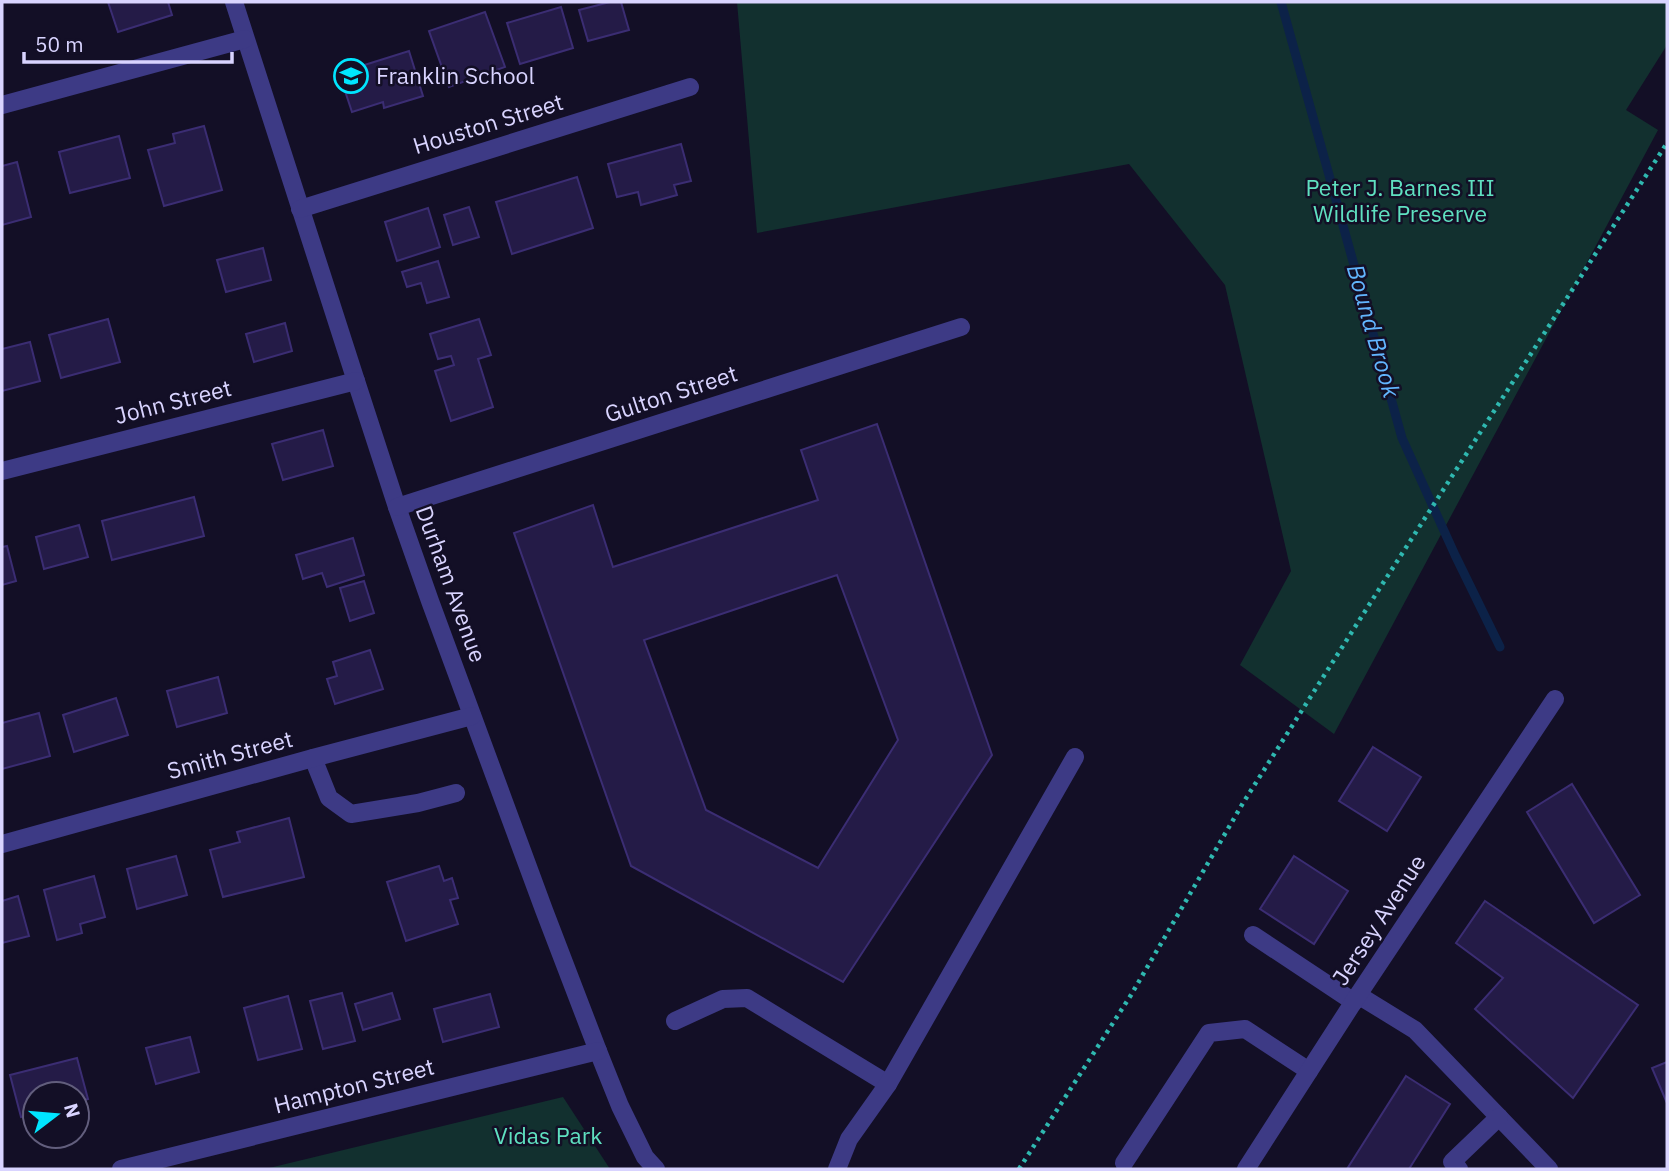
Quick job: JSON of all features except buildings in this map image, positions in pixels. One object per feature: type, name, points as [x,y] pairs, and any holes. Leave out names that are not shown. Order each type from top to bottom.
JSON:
[{"type":"street","name":"Durham Avenue","points":[[234,2],[397,507],[472,716],[620,1107],[645,1157],[656,1169]]},
{"type":"street","points":[[2,105],[245,39]]},
{"type":"street","name":"Houston Street","points":[[300,209],[690,87]]},
{"type":"street","name":"Gulton Street","points":[[397,507],[961,327]]},
{"type":"street","name":"John Street","points":[[2,471],[356,381]]},
{"type":"street","name":"Jersey Avenue","points":[[1246,1169],[1555,699]]},
{"type":"street","name":"Smith Street","points":[[2,844],[472,716]]},
{"type":"street","points":[[836,1169],[849,1139],[888,1084],[1074,757]]},
{"type":"street","points":[[313,758],[329,798],[351,814],[418,803],[456,793]]},
{"type":"street","points":[[1253,935],[1356,998],[1415,1030],[1549,1169]]},
{"type":"street","points":[[675,1021],[723,999],[747,998],[888,1084]]},
{"type":"street","points":[[1124,1163],[1209,1033],[1245,1029],[1309,1071]]},
{"type":"street","name":"Hampton Street","points":[[121,1169],[598,1051]]},
{"type":"street","points":[[1460,1169],[1451,1162],[1499,1117]]},
{"type":"path","points":[[1019,1169],[1131,995],[1243,803],[1667,144]]},
{"type":"green space","name":"Peter J. Barnes III Wildlife Preserve","points":[[737,2],[1667,2],[1667,45],[1626,110],[1658,130],[1334,734],[1240,665],[1291,571],[1225,285],[1129,164],[757,233]]},
{"type":"green space","name":"Vidas Park","points":[[563,1097],[610,1169],[265,1169]]},
{"type":"waterway","name":"Bound Brook","points":[[1281,2],[1402,438],[1500,647]]},
{"type":"place","name":"Franklin School","points":[[351,76]]}]
